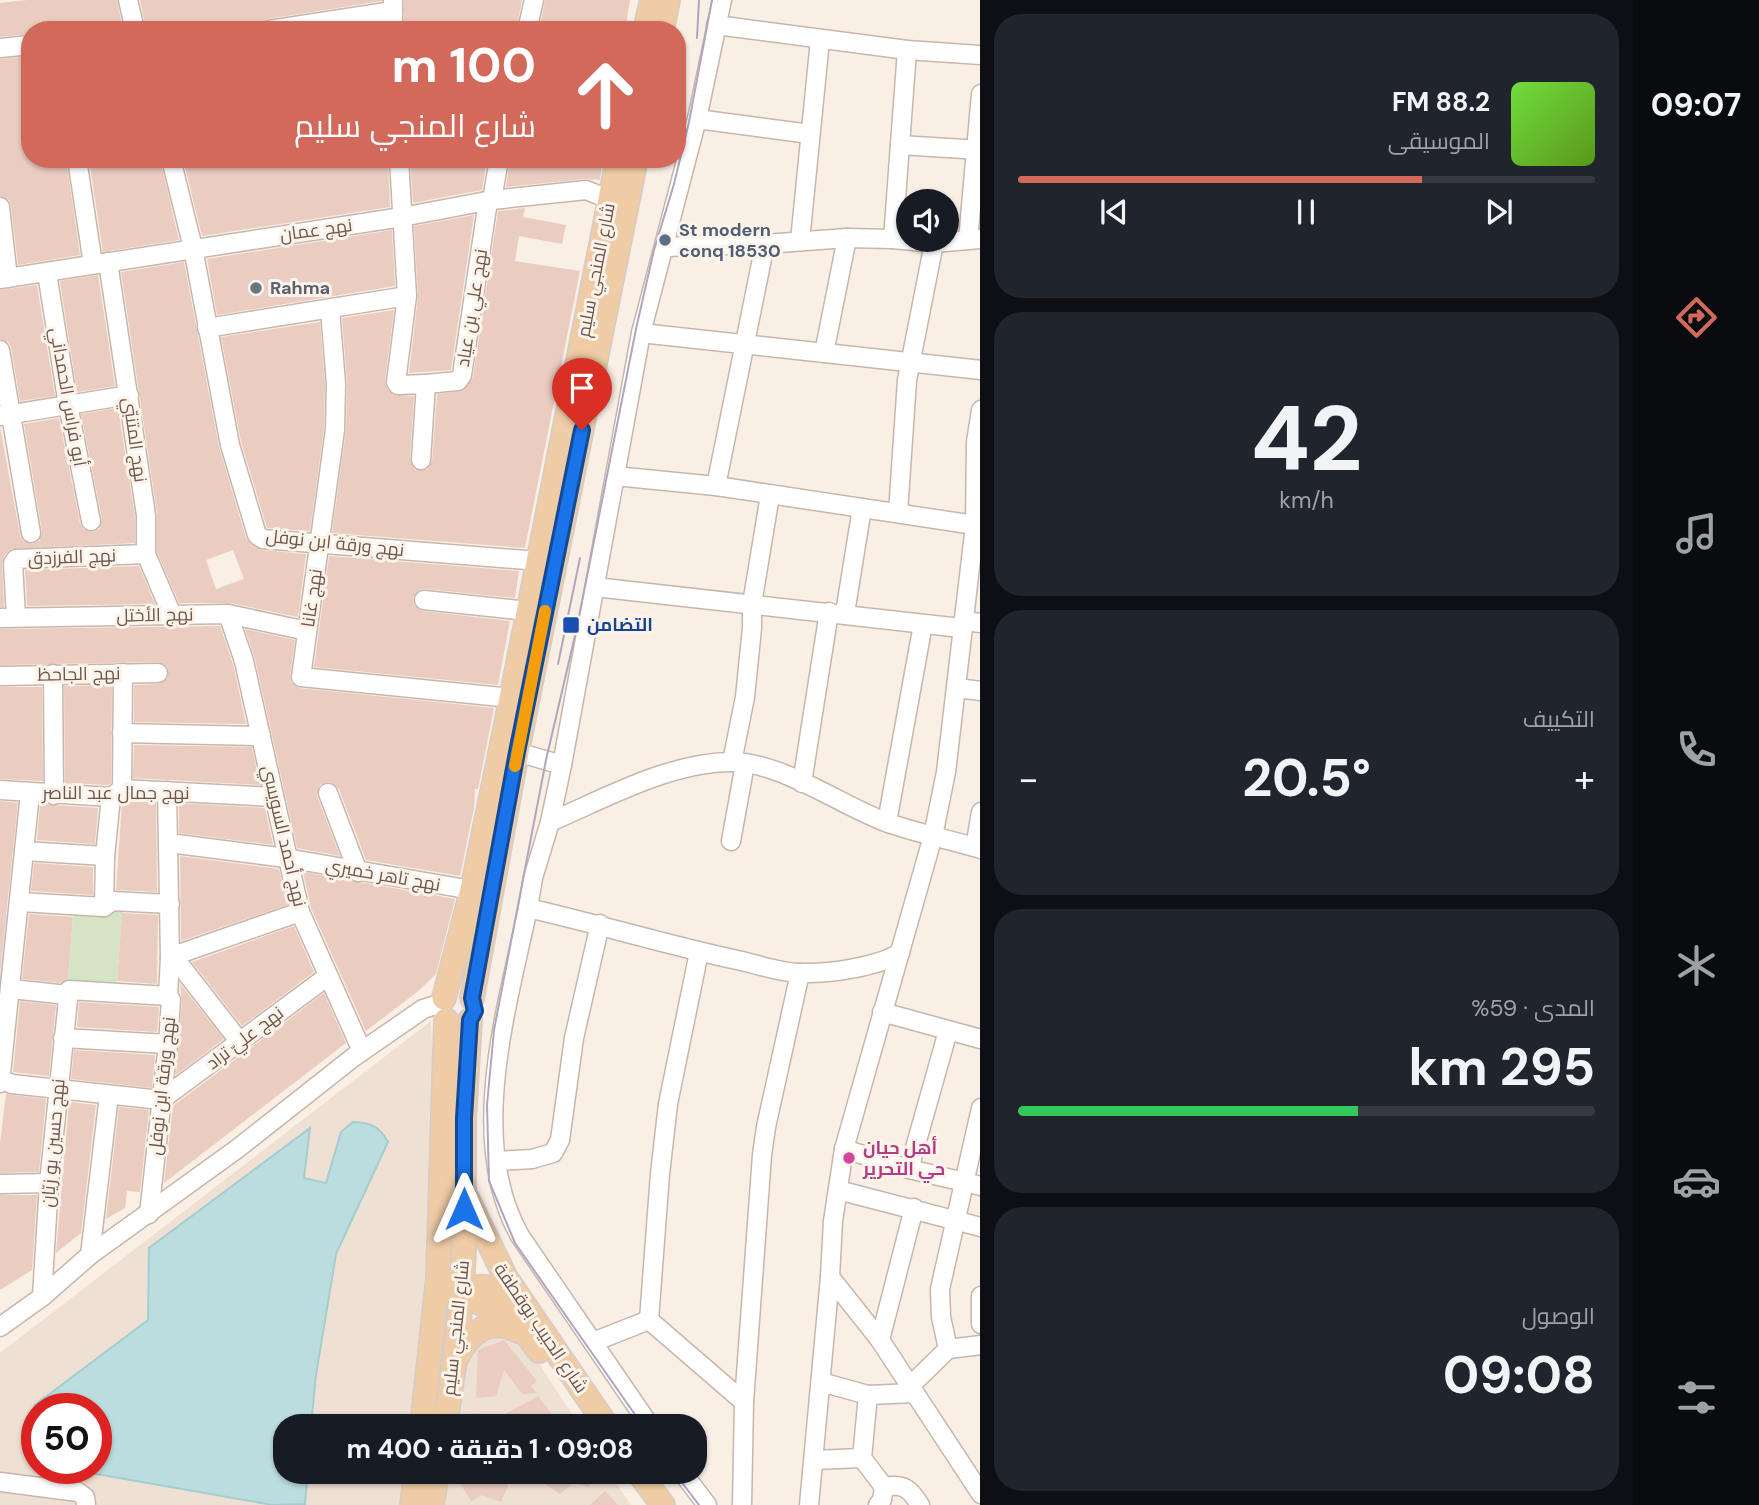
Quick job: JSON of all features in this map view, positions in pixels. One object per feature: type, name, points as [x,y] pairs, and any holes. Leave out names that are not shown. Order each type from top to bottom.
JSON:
[{"type":"main road","points":[[647,21],[652,0]]},
{"type":"main road","points":[[664,21],[668,0]]},
{"type":"main road","name":"شارع المنجي سليم","points":[[447,1414],[462,1291],[464,1118],[471,1009],[616,210],[618,168]]},
{"type":"main road","name":"شارع المنجي سليم","points":[[424,1414],[438,1278],[444,1009],[472,890],[528,611],[616,210],[632,168]]},
{"type":"main road","points":[[458,990],[471,1009],[461,1025],[444,1009],[458,990]]},
{"type":"main road","name":"شارع الحبيب بوقطفة","points":[[463,1189],[492,1253],[531,1327],[582,1414]]},
{"type":"main road","name":"شارع الحبيب بوقطفة","points":[[438,1278],[522,1328],[531,1327]]},
{"type":"main road","points":[[434,1331],[462,1291]]},
{"type":"main road","points":[[455,1360],[469,1338],[488,1325],[531,1327]]},
{"type":"main road","name":"شارع الحبيب بوقطفة","points":[[531,1327],[598,1414]]},
{"type":"main road","points":[[412,1505],[415,1484]]},
{"type":"main road","points":[[432,1505],[436,1484]]},
{"type":"main road","points":[[628,1484],[643,1505]]},
{"type":"main road","points":[[647,1484],[663,1505]]},
{"type":"street","points":[[128,0],[133,21]]},
{"type":"street","points":[[529,21],[534,0]]},
{"type":"street","points":[[686,162],[722,0]]},
{"type":"street","points":[[314,21],[393,5]]},
{"type":"street","points":[[716,25],[907,50],[980,55]]},
{"type":"street","points":[[800,241],[820,40]]},
{"type":"street","points":[[0,48],[21,46]]},
{"type":"street","points":[[893,239],[907,50]]},
{"type":"street","points":[[974,240],[980,94]]},
{"type":"street","points":[[697,119],[810,134]]},
{"type":"street","points":[[900,145],[978,150]]},
{"type":"street","name":"نهج المتنبّي","points":[[79,168],[129,395],[146,515],[146,554],[172,615]]},
{"type":"street","name":"نهج ورقة ابن نوفل","points":[[173,168],[193,248],[230,445],[257,535],[263,539],[539,561]]},
{"type":"street","points":[[399,168],[407,296],[396,382],[426,384],[421,460]]},
{"type":"street","points":[[490,201],[497,168]]},
{"type":"street","points":[[642,1414],[510,1218],[500,1190],[494,1132],[496,1068],[533,877],[550,822],[562,765],[641,333],[684,168]]},
{"type":"street","name":"نهج عمان","points":[[4,279],[490,201],[586,191],[601,195],[616,210]]},
{"type":"street","name":"نهج علي بن عياد","points":[[426,384],[458,381],[462,375],[490,201]]},
{"type":"street","points":[[0,207],[4,279]]},
{"type":"street","points":[[664,247],[847,238],[896,239]]},
{"type":"street","points":[[824,353],[847,238]]},
{"type":"street","points":[[716,486],[765,244]]},
{"type":"street","points":[[898,513],[910,361],[932,252]]},
{"type":"street","name":"أبو فراس الحمداني","points":[[47,273],[68,405],[91,521]]},
{"type":"street","points":[[208,328],[407,296]]},
{"type":"street","name":"نهج غانا","points":[[330,309],[336,384],[335,430],[302,677],[511,698]]},
{"type":"street","points":[[641,333],[980,370]]},
{"type":"street","points":[[0,350],[5,415],[31,533]]},
{"type":"street","points":[[5,415],[129,395]]},
{"type":"street","points":[[809,1505],[844,1149],[933,836],[946,772],[976,563],[976,442],[980,410]]},
{"type":"street","points":[[615,476],[716,486],[975,525]]},
{"type":"street","points":[[730,841],[752,604],[770,495]]},
{"type":"street","points":[[802,783],[862,508]]},
{"type":"street","name":"نهج الفرزدق","points":[[8,617],[13,563],[16,559],[146,554]]},
{"type":"street","points":[[595,587],[923,624],[968,624]]},
{"type":"street","points":[[424,600],[528,611]]},
{"type":"street","name":"نهج الأختل","points":[[8,617],[228,614],[307,631]]},
{"type":"street","name":"نهج أحمد السويسي","points":[[228,614],[244,661],[300,912],[362,1051]]},
{"type":"street","points":[[887,822],[923,624]]},
{"type":"street","points":[[104,907],[105,856],[116,793],[122,733],[123,673]]},
{"type":"street","name":"نهج الجاحظ","points":[[0,676],[158,673]]},
{"type":"street","points":[[53,674],[54,795]]},
{"type":"street","points":[[957,688],[980,691]]},
{"type":"street","points":[[122,733],[261,736]]},
{"type":"street","points":[[517,752],[562,765]]},
{"type":"street","points":[[550,822],[665,775],[697,765],[738,763],[766,768],[887,822],[978,848],[980,812]]},
{"type":"street","name":"نهج جمال عبد الناصر","points":[[0,790],[54,795],[167,791],[273,797]]},
{"type":"street","name":"نهج ورقة ابن نوفل","points":[[149,1214],[171,1000],[168,996],[172,957],[167,791]]},
{"type":"street","points":[[30,793],[0,1080],[58,1090],[161,1100]]},
{"type":"street","points":[[328,793],[358,872]]},
{"type":"street","name":"نهج تاهر خميري","points":[[169,844],[286,858],[472,890]]},
{"type":"street","points":[[24,851],[105,856]]},
{"type":"street","points":[[0,908],[104,907],[112,901],[170,904]]},
{"type":"street","points":[[528,908],[600,924],[699,952],[800,973],[873,964],[900,953]]},
{"type":"street","points":[[240,1042],[172,957],[300,912]]},
{"type":"street","points":[[497,1161],[543,1157],[554,1153],[561,1140],[574,1038],[600,924]]},
{"type":"street","points":[[649,1320],[668,1104],[699,952]]},
{"type":"street","points":[[742,1505],[744,1402],[763,1141],[800,973]]},
{"type":"street","name":"نهج عليّ تراد","points":[[161,1100],[328,976]]},
{"type":"street","points":[[11,989],[168,996]]},
{"type":"street","name":"نهج حسين بو زيّان","points":[[42,1297],[49,1183],[69,992]]},
{"type":"street","points":[[0,1327],[42,1297],[90,1255],[149,1214],[362,1051],[423,1009],[444,1009]]},
{"type":"street","points":[[883,1012],[980,1039]]},
{"type":"street","points":[[909,1169],[948,1031]]},
{"type":"street","points":[[63,1038],[168,1044]]},
{"type":"street","points":[[90,1255],[109,1095]]},
{"type":"street","points":[[948,1349],[941,1317],[940,1289],[980,1108]]},
{"type":"street","points":[[844,1149],[909,1169],[980,1186]]},
{"type":"street","points":[[0,1184],[49,1183]]},
{"type":"street","points":[[838,1189],[980,1227]]},
{"type":"street","points":[[880,1340],[914,1208]]},
{"type":"street","points":[[830,1277],[880,1340],[977,1483]]},
{"type":"street","points":[[980,1296],[980,1324]]},
{"type":"street","points":[[593,1342],[649,1320]]},
{"type":"street","points":[[649,1320],[744,1402]]},
{"type":"street","points":[[821,1382],[868,1395],[912,1389],[948,1349],[980,1345]]},
{"type":"street","points":[[868,1395],[862,1458],[884,1487],[882,1500],[877,1505]]},
{"type":"street","points":[[814,1460],[862,1458]]},
{"type":"street","points":[[0,1482],[78,1492],[85,1497],[86,1505]]},
{"type":"street","points":[[691,1484],[707,1505]]},
{"type":"street","points":[[884,1487],[904,1486],[920,1505]]},
{"type":"shaded area","points":[[0,913],[14,914],[0,1053]]},
{"type":"shaded area","points":[[431,1021],[437,1174],[415,1414],[273,1414],[273,1484],[407,1484],[404,1505],[0,1505],[0,1353]]},
{"type":"shaded area","points":[[485,1328],[524,1341],[572,1414],[456,1414],[462,1362]]},
{"type":"shaded area","points":[[446,1484],[617,1484],[631,1505],[443,1505]]},
{"type":"green space","points":[[123,903],[116,991],[67,989],[74,908]]},
{"type":"water","points":[[353,1122],[365,1123],[374,1126],[388,1142],[336,1254],[312,1414],[273,1414],[273,1484],[307,1484],[305,1504],[273,1505],[112,1477],[112,1393],[51,1393],[148,1320],[149,1248],[310,1128],[304,1178],[326,1183],[341,1132]]},
{"type":"building","points":[[27,0],[117,0],[121,21],[21,21],[21,35],[0,37],[0,3]]},
{"type":"building","points":[[140,0],[382,0],[263,21],[144,21]]},
{"type":"building","points":[[404,0],[522,0],[518,21],[404,21]]},
{"type":"building","points":[[545,0],[630,0],[626,21],[541,21]]},
{"type":"building","points":[[21,57],[21,168],[67,168],[80,255],[18,265],[11,206],[9,200],[0,196],[0,59]]},
{"type":"building","points":[[90,168],[162,168],[179,240],[103,252]]},
{"type":"building","points":[[185,168],[388,168],[390,207],[202,236]]},
{"type":"building","points":[[411,168],[486,168],[482,190],[413,203]]},
{"type":"building","points":[[509,168],[602,168],[600,180],[585,179],[506,187]]},
{"type":"building","points":[[525,208],[523,217],[566,225],[562,244],[519,236],[515,261],[580,271],[525,548],[332,533],[346,430],[347,383],[342,318],[394,310],[385,381],[393,395],[414,396],[410,460],[415,470],[427,470],[432,461],[437,394],[463,391],[473,377],[498,211]]},
{"type":"building","points":[[474,215],[451,370],[409,373],[418,297],[414,226]]},
{"type":"building","points":[[392,230],[395,286],[217,315],[207,259]]},
{"type":"building","points":[[184,262],[219,447],[246,538],[261,550],[306,554],[298,617],[230,603],[179,603],[157,552],[157,513],[121,272]],"holes":[[[233,550],[244,579],[216,589],[206,560]]]},
{"type":"building","points":[[98,275],[115,386],[77,392],[60,281]]},
{"type":"building","points":[[37,285],[55,396],[20,401],[11,347],[8,342],[0,339],[0,290]]},
{"type":"building","points":[[320,322],[325,384],[324,429],[310,531],[267,528],[241,442],[221,337]]},
{"type":"building","points":[[118,408],[135,516],[135,543],[11,549],[4,556],[2,563],[4,607],[0,607],[0,427],[20,535],[23,541],[32,544],[39,541],[42,531],[24,424],[59,418],[80,523],[83,529],[93,532],[99,529],[102,519],[81,414]]},
{"type":"building","points":[[329,556],[519,571],[515,598],[425,589],[419,590],[413,598],[414,605],[423,611],[510,621],[498,685],[314,667]]},
{"type":"building","points":[[139,566],[155,604],[27,606],[25,570]]},
{"type":"building","points":[[220,626],[233,664],[246,724],[134,722],[134,685],[159,684],[168,678],[168,668],[158,662],[0,665],[0,629]]},
{"type":"building","points":[[245,629],[295,640],[290,676],[291,682],[299,688],[494,708],[478,789],[475,789],[474,808],[460,876],[366,860],[339,789],[330,782],[320,785],[317,796],[340,856],[297,848],[255,659]]},
{"type":"building","points":[[112,685],[111,783],[65,783],[64,686]]},
{"type":"building","points":[[0,687],[42,687],[43,781],[0,779]]},
{"type":"building","points":[[134,745],[252,747],[260,785],[133,778]]},
{"type":"building","points":[[0,801],[18,803],[0,972]]},
{"type":"building","points":[[156,802],[157,892],[116,890],[122,803]]},
{"type":"building","points":[[179,803],[265,808],[273,845],[179,833]]},
{"type":"building","points":[[40,804],[98,808],[95,844],[37,840]]},
{"type":"building","points":[[180,856],[279,869],[287,905],[181,941]]},
{"type":"building","points":[[34,863],[93,867],[93,895],[31,891]]},
{"type":"building","points":[[303,872],[455,899],[436,974],[366,1031],[311,908]]},
{"type":"building","points":[[122,913],[158,915],[157,984],[117,981]]},
{"type":"building","points":[[29,914],[73,917],[68,979],[60,983],[22,979]]},
{"type":"building","points":[[294,926],[314,972],[242,1026],[192,962]]},
{"type":"building","points":[[180,984],[224,1039],[176,1075],[182,1001]]},
{"type":"building","points":[[324,993],[346,1043],[164,1183],[173,1106]]},
{"type":"building","points":[[20,1001],[56,1005],[49,1076],[13,1072]]},
{"type":"building","points":[[79,1002],[159,1007],[157,1032],[77,1027]]},
{"type":"building","points":[[74,1050],[155,1055],[152,1088],[71,1079]]},
{"type":"building","points":[[6,1094],[46,1099],[39,1172],[0,1173],[0,1143]]},
{"type":"building","points":[[69,1102],[96,1105],[81,1233],[56,1253]]},
{"type":"building","points":[[119,1107],[149,1110],[140,1192],[127,1191],[125,1208],[106,1219]]},
{"type":"building","points":[[0,1195],[37,1195],[32,1270],[0,1290]]},
{"type":"building","points":[[504,1340],[537,1381],[531,1386],[536,1393],[522,1394],[504,1370],[496,1396],[476,1398],[478,1350]]},
{"type":"building","points":[[538,1396],[552,1414],[505,1414]]},
{"type":"building","points":[[460,1484],[507,1484],[501,1502],[482,1495],[471,1501]]},
{"type":"building","points":[[546,1484],[573,1484],[560,1494]]},
{"type":"building","points":[[605,1491],[618,1505],[590,1505]]},
{"type":"tram line","points":[[697,38],[699,0]]},
{"type":"tram line","points":[[686,134],[712,0]]},
{"type":"tram line","points":[[635,1414],[515,1243],[489,1181],[487,1105],[494,1030],[546,760],[577,627],[636,329],[654,250],[678,168]]},
{"type":"tram line","points":[[558,664],[580,558]]},
{"type":"tram line","points":[[683,1484],[699,1505]]},
{"type":"slow traffic","points":[[515,766],[545,611]]},
{"type":"place","name":"St modern conq 18530","points":[[665,240]]},
{"type":"place","name":"Rahma","points":[[256,288]]},
{"type":"place","name":"التضامن","points":[[571,625]]},
{"type":"place","name":"أهل حيان حي التحرير","points":[[849,1158]]},
{"type":"route","points":[[464,1209],[464,1118],[470,1020],[475,1011],[472,998],[517,752],[582,430]]}]
